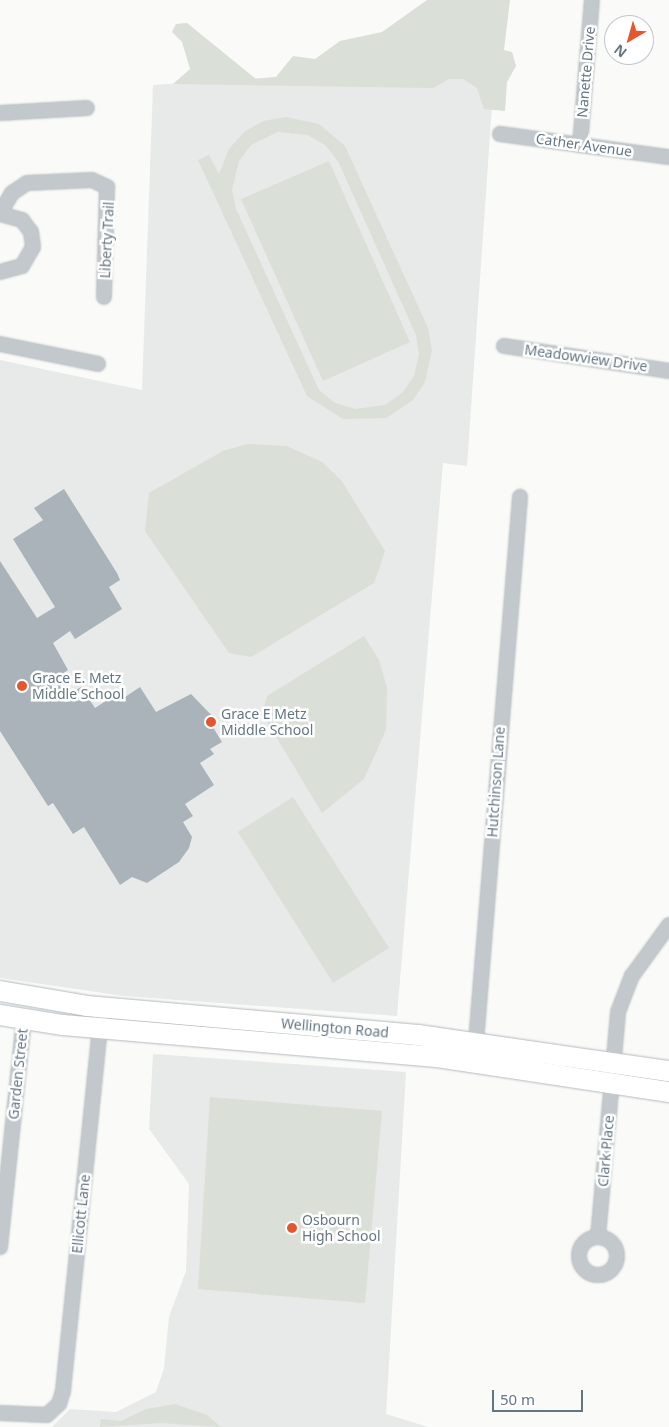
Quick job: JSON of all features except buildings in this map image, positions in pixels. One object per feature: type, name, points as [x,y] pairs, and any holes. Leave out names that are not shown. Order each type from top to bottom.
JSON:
[{"type":"main road","name":"Wellington Road","points":[[0,991],[102,1007],[476,1042],[613,1065],[669,1070]]},
{"type":"main road","name":"Wellington Road","points":[[0,1015],[24,1020],[100,1028],[460,1061],[612,1086],[669,1092]]},
{"type":"street","name":"Nanette Drive","points":[[580,145],[592,0]]},
{"type":"street","points":[[0,113],[87,108]]},
{"type":"street","name":"Cather Avenue","points":[[500,134],[669,157]]},
{"type":"street","name":"Liberty Trail","points":[[0,272],[22,266],[33,247],[31,232],[22,220],[0,214],[12,193],[27,183],[92,180],[107,187],[104,297]]},
{"type":"street","points":[[0,344],[98,364]]},
{"type":"street","name":"Meadowview Drive","points":[[504,346],[669,370]]},
{"type":"street","name":"Hutchinson Lane","points":[[476,1042],[520,497]]},
{"type":"street","name":"Clark Place","points":[[598,1237],[613,1065],[624,994],[669,925]]},
{"type":"street","name":"Ellicott Lane","points":[[0,1413],[47,1415],[59,1404],[63,1391],[102,1007]]},
{"type":"street","name":"Garden Street","points":[[0,1247],[24,1020]]},
{"type":"street","points":[[460,1061],[476,1042]]},
{"type":"shaded area","points":[[427,0],[510,0],[504,50],[512,52],[516,66],[507,82],[505,111],[484,109],[477,88],[463,79],[449,79],[433,88],[173,84],[190,69],[182,42],[172,32],[176,24],[187,23],[256,79],[276,77],[293,56],[315,59],[340,41],[382,32]]},
{"type":"shaded area","name":"Grace E Metz Middle School","points":[[495,63],[467,466],[443,463],[397,1016],[124,996],[0,978],[0,360],[142,390],[153,85]]},
{"type":"shaded area","points":[[286,117],[319,124],[345,146],[428,328],[432,350],[425,382],[413,400],[386,418],[343,419],[307,396],[198,160],[209,155],[219,174],[229,149],[244,132],[263,121]],"holes":[[[278,132],[308,135],[325,145],[338,161],[416,335],[419,355],[414,376],[402,393],[385,405],[355,409],[335,403],[319,390],[236,209],[232,190],[239,161],[251,145]]]},
{"type":"shaded area","points":[[329,161],[410,342],[323,381],[241,199]]},
{"type":"shaded area","points":[[248,444],[287,446],[322,462],[341,480],[385,551],[374,583],[251,657],[229,653],[145,531],[149,493],[223,451]]},
{"type":"shaded area","points":[[364,636],[379,660],[387,688],[386,730],[364,779],[322,813],[262,713],[267,696]]},
{"type":"shaded area","points":[[293,797],[389,948],[333,983],[238,832]]},
{"type":"shaded area","name":"Osbourn High School","points":[[153,1054],[406,1072],[386,1414],[428,1427],[52,1427],[70,1409],[116,1412],[156,1392],[164,1368],[169,1317],[186,1271],[189,1184],[149,1129]]},
{"type":"shaded area","points":[[210,1097],[382,1111],[365,1303],[198,1289]]},
{"type":"shaded area","points":[[175,1404],[207,1415],[221,1427],[161,1423],[100,1427],[101,1419],[121,1421],[146,1409]]},
{"type":"place","name":"Grace E. Metz Middle School","points":[[22,686]]},
{"type":"place","name":"Grace E Metz Middle School","points":[[211,722]]},
{"type":"place","name":"Osbourn High School","points":[[292,1228]]}]
